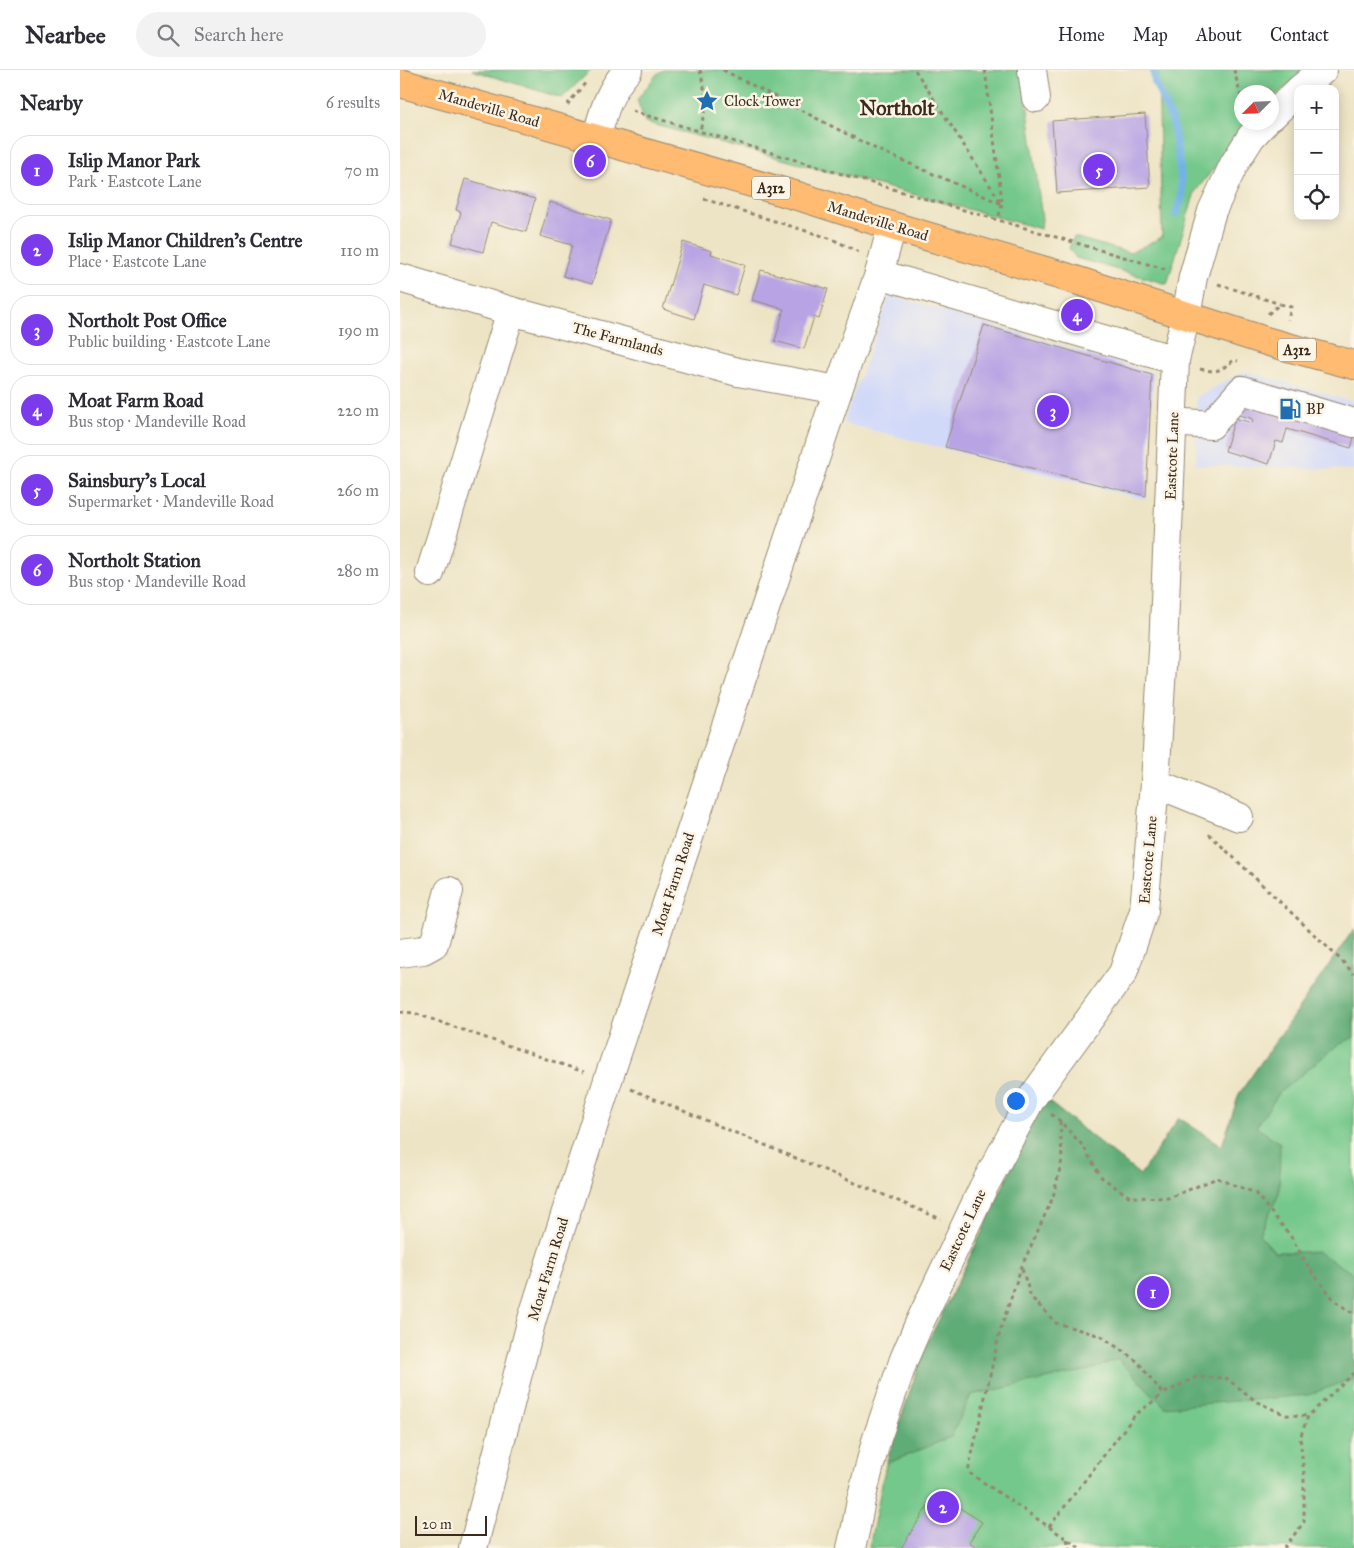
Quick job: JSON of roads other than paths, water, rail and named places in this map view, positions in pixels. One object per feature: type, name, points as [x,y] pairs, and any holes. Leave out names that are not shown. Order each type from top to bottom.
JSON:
[{"type":"main road","name":"Mandeville Road","points":[[400,83],[801,197],[1066,277],[1286,347],[1354,365]]},
{"type":"street","points":[[596,139],[606,103],[620,78],[628,70]]},
{"type":"street","points":[[1032,70],[1036,98]]},
{"type":"street","points":[[1305,85],[1323,70]]},
{"type":"street","points":[[1279,109],[1294,95]]},
{"type":"street","name":"Eastcote Lane","points":[[850,1548],[876,1441],[904,1359],[919,1324],[983,1188],[1031,1099],[1123,973],[1144,910],[1155,783],[1163,650],[1173,422],[1187,364],[1186,316],[1193,277],[1212,210],[1234,164],[1250,137],[1257,130]]},
{"type":"street","name":"Moat Farm Road","points":[[474,1548],[532,1319],[608,1080],[838,390],[879,274],[892,226]]},
{"type":"street","points":[[879,274],[1187,364]]},
{"type":"street","name":"The Farmlands","points":[[400,278],[511,311],[738,372],[838,390]]},
{"type":"street","points":[[430,573],[511,311]]},
{"type":"street","points":[[1173,422],[1211,425],[1242,390],[1354,423]]},
{"type":"street","points":[[1155,783],[1239,817]]},
{"type":"street","points":[[400,953],[423,950],[434,944],[449,891]]},
{"type":"waterway","points":[[1154,70],[1155,82],[1173,123],[1182,196],[1176,214]]},
{"type":"place","name":"Clock Tower","points":[[707,101]]},
{"type":"place","name":"Northolt Station","points":[[590,161]]},
{"type":"place","name":"Sainsbury's Local","points":[[1099,170]]},
{"type":"place","name":"Moat Farm Road","points":[[1077,315]]},
{"type":"place","name":"BP","points":[[1290,409]]},
{"type":"place","name":"Northolt Post Office","points":[[1053,411]]},
{"type":"place","name":"Islip Manor Park","points":[[1153,1292]]},
{"type":"place","name":"Islip Manor Children's Centre","points":[[943,1507]]},
{"type":"district","name":"Northolt","points":[[897,108]]}]
